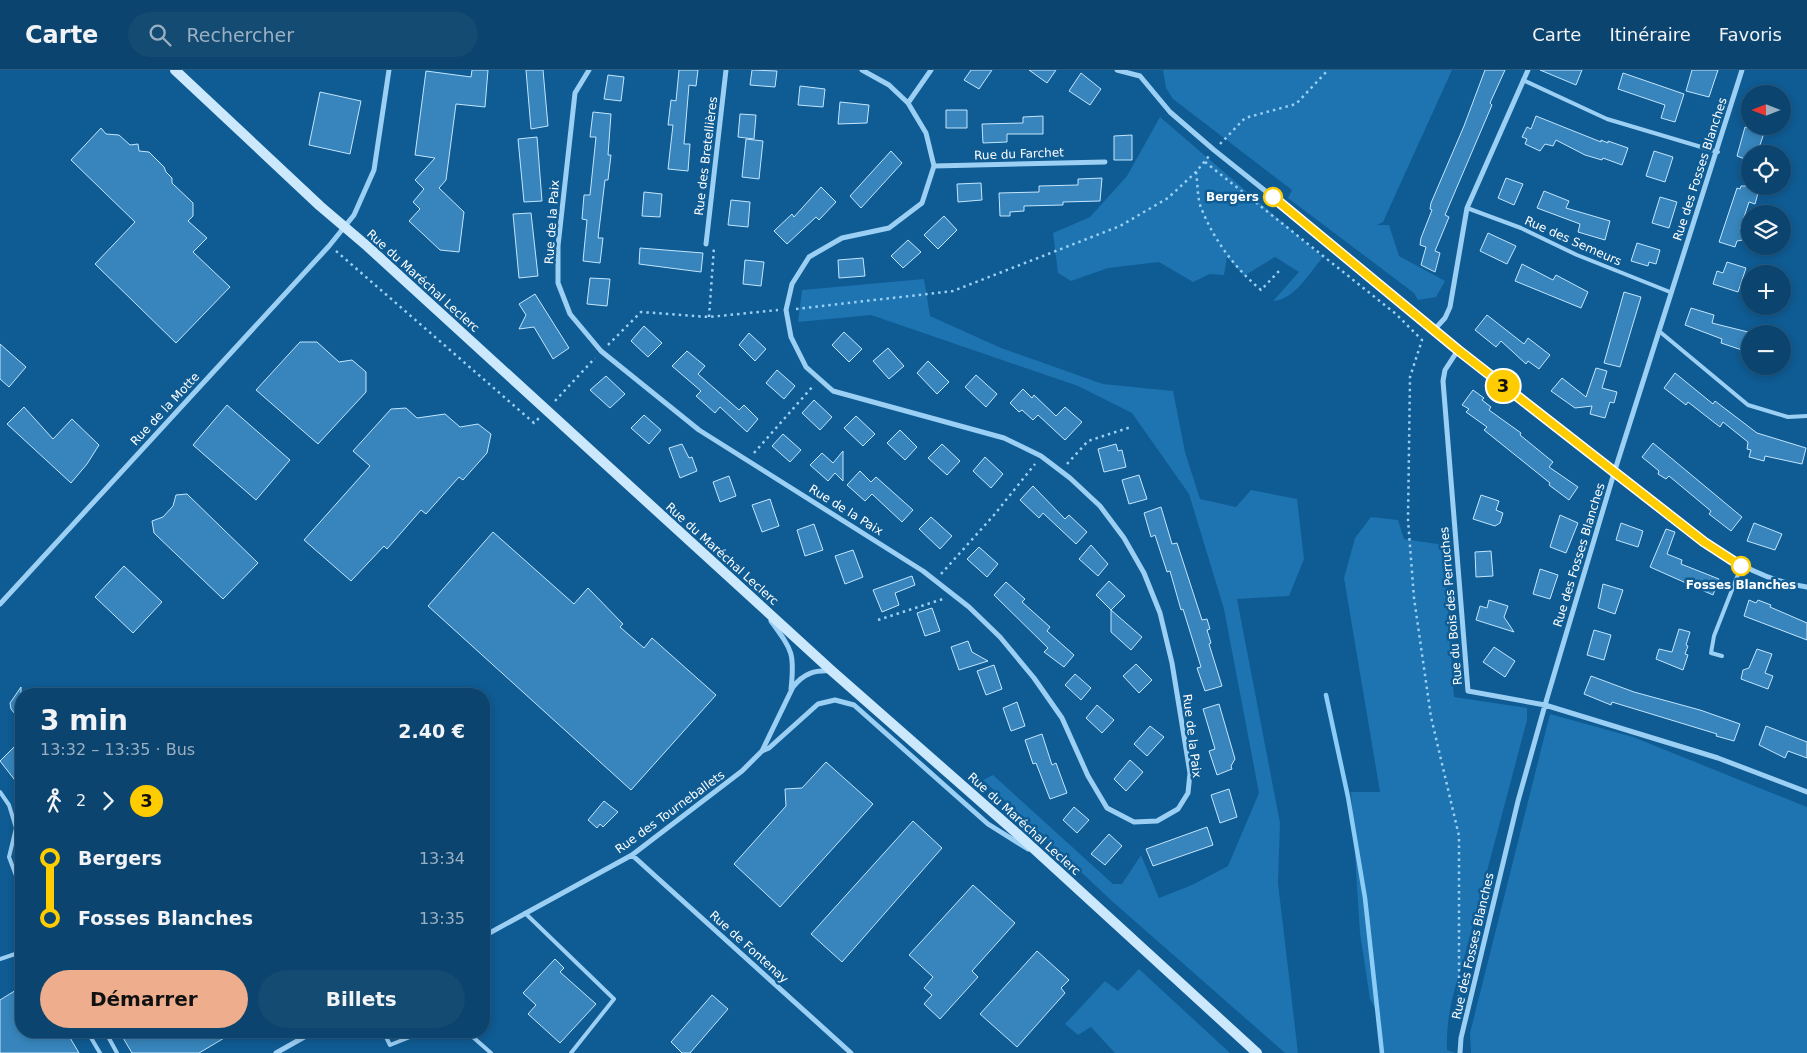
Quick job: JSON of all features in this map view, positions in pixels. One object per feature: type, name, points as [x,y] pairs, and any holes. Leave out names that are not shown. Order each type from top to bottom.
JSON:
[{"type":"main road","name":"Rue du Maréchal Leclerc","points":[[175,70],[344,227],[832,671],[1046,861],[1256,1053]]},
{"type":"street","name":"Rue de la Motte","points":[[0,604],[329,246],[354,214],[374,170],[389,70]]},
{"type":"street","name":"Rue de la Paix","points":[[588,70],[575,93],[558,246],[558,283],[570,314],[601,351],[699,430],[936,581],[954,596],[1000,637],[1034,678],[1062,718],[1088,776],[1108,808],[1134,822],[1157,821],[1178,809],[1188,793],[1190,773],[1172,663],[1160,613],[1144,573],[1124,538],[1100,506],[1041,456],[1004,438],[834,391],[806,367],[791,337],[786,310],[792,284],[809,257],[842,238],[890,228],[922,203],[934,166]]},
{"type":"street","name":"Rue des Bretellières","points":[[706,244],[726,70]]},
{"type":"street","points":[[862,70],[888,85],[908,103],[926,133],[934,166]]},
{"type":"street","points":[[908,103],[931,70]]},
{"type":"street","points":[[1117,70],[1140,76],[1170,112],[1214,150],[1458,350],[1704,542],[1741,566],[1776,582],[1807,588]]},
{"type":"street","points":[[1140,76],[1143,70]]},
{"type":"street","points":[[1434,330],[1450,307],[1467,208],[1528,70]]},
{"type":"street","name":"Rue des Fosses Blanches","points":[[1460,1053],[1461,1038],[1518,802],[1545,705],[1670,292],[1718,152],[1742,70]]},
{"type":"street","name":"Rue du Farchet","points":[[934,166],[1105,162]]},
{"type":"street","name":"Rue du Bois des Perruches","points":[[1458,350],[1445,370],[1443,381],[1468,690],[1545,705],[1718,758],[1807,792]]},
{"type":"street","points":[[765,610],[792,652],[794,660],[790,692]]},
{"type":"street","name":"Rue des Tourneballets","points":[[490,933],[632,855],[742,771],[762,751],[790,692],[799,680],[807,674],[832,671]]},
{"type":"street","points":[[762,751],[769,748],[818,704],[835,700],[854,706],[988,824],[1046,861]]},
{"type":"street","name":"Rue de Fontenay","points":[[632,855],[851,1053]]},
{"type":"street","points":[[276,1053],[303,1038]]},
{"type":"lane","points":[[1523,80],[1607,118],[1718,152]]},
{"type":"lane","name":"Rue des Semeurs","points":[[1467,208],[1521,228],[1577,255],[1670,292]]},
{"type":"lane","points":[[1658,331],[1748,405],[1788,417],[1807,416]]},
{"type":"lane","points":[[1722,656],[1711,653],[1714,636],[1741,566]]},
{"type":"lane","points":[[0,792],[9,805],[15,825]]},
{"type":"lane","points":[[15,832],[9,857],[15,873]]},
{"type":"lane","points":[[525,913],[614,999],[571,1053]]},
{"type":"lane","points":[[0,959],[15,954]]},
{"type":"lane","points":[[91,1038],[100,1053]]},
{"type":"lane","points":[[109,1038],[117,1053]]},
{"type":"lane","points":[[386,1038],[390,1045],[408,1038]]},
{"type":"lane","points":[[474,1038],[491,1053]]},
{"type":"path","points":[[329,246],[534,423],[601,351],[641,312],[709,317],[953,291],[1120,226],[1168,198],[1196,172],[1245,118],[1296,104],[1328,70]]},
{"type":"path","points":[[1205,162],[1396,314],[1422,340],[1410,377],[1408,520],[1414,598],[1431,717],[1460,836],[1459,1008]]},
{"type":"path","points":[[1196,172],[1201,209],[1227,256],[1238,269],[1261,290],[1280,271]]},
{"type":"path","points":[[706,244],[715,248],[709,317]]},
{"type":"path","points":[[749,461],[769,435],[820,379]]},
{"type":"path","points":[[1061,471],[1088,441],[1131,427]]},
{"type":"path","points":[[936,581],[994,515],[1041,456]]},
{"type":"path","points":[[878,620],[954,596]]},
{"type":"shaded area","points":[[1163,70],[1452,70],[1383,222],[1377,225],[1389,225],[1399,256],[1445,281],[1436,297],[1418,300],[1414,293],[1288,198],[1292,190],[1173,99],[1166,88]]},
{"type":"shaded area","points":[[1160,117],[1323,257],[1295,291],[1288,296],[1273,301],[1299,272],[1275,257],[1244,276],[1227,257],[1224,275],[1210,274],[1193,282],[1159,262],[1108,268],[1071,281],[1058,273],[1053,233],[1090,217],[1127,176]]},
{"type":"shaded area","points":[[924,279],[930,316],[1001,348],[1103,384],[1173,391],[1185,452],[1200,499],[1236,507],[1251,490],[1297,499],[1304,559],[1289,596],[1237,599],[1280,823],[1278,883],[1298,1053],[1285,1053],[1113,902],[983,780],[993,775],[1113,884],[1122,884],[1141,855],[1159,898],[1192,885],[1228,866],[1259,793],[1224,609],[1189,494],[1132,413],[1078,386],[871,315],[798,322],[802,290]]},
{"type":"shaded area","points":[[1371,517],[1398,520],[1404,539],[1444,545],[1454,697],[1527,708],[1527,720],[1451,1005],[1447,1050],[1456,1053],[1381,1053],[1381,1019],[1370,999],[1360,933],[1351,792],[1380,792],[1344,578],[1355,538]]},
{"type":"shaded area","points":[[1550,714],[1633,737],[1807,807],[1807,1053],[1471,1053],[1470,1033]]},
{"type":"shaded area","points":[[1139,969],[1230,1053],[1115,1053],[1091,1027],[1078,1035],[1065,1024],[1105,981],[1118,991]]},
{"type":"building","points":[[472,70],[488,70],[485,107],[456,104],[446,180],[439,188],[464,212],[459,252],[440,250],[409,221],[420,209],[413,202],[424,189],[415,180],[435,158],[415,155],[426,71],[471,77]]},
{"type":"building","points":[[526,70],[543,70],[548,126],[531,129]]},
{"type":"building","points":[[679,70],[698,70],[696,86],[689,85],[684,144],[690,144],[688,171],[668,169],[673,125],[668,125],[671,100],[676,101]]},
{"type":"building","points":[[752,70],[777,71],[775,87],[750,85]]},
{"type":"building","points":[[971,70],[992,70],[979,89],[964,80]]},
{"type":"building","points":[[1029,70],[1056,70],[1047,83]]},
{"type":"building","points":[[1485,70],[1505,70],[1445,215],[1449,217],[1435,251],[1440,253],[1435,272],[1421,265],[1426,247],[1420,245],[1421,238],[1432,210],[1430,209],[1431,203],[1464,126]]},
{"type":"building","points":[[1540,70],[1582,70],[1576,85]]},
{"type":"building","points":[[1692,70],[1718,70],[1709,97],[1686,91]]},
{"type":"building","points":[[1081,73],[1101,89],[1090,105],[1069,91]]},
{"type":"building","points":[[1623,73],[1684,94],[1675,122],[1661,118],[1665,105],[1618,89]]},
{"type":"building","points":[[608,75],[624,77],[621,101],[604,99]]},
{"type":"building","points":[[800,86],[825,89],[823,107],[798,105]]},
{"type":"building","points":[[320,92],[361,101],[350,154],[309,145]]},
{"type":"building","points":[[840,102],[869,105],[867,123],[838,124]]},
{"type":"building","points":[[946,110],[967,110],[967,128],[946,128]]},
{"type":"building","points":[[593,112],[611,114],[608,155],[611,155],[608,180],[605,180],[598,238],[603,238],[600,263],[583,261],[587,220],[582,219],[584,195],[590,195],[596,137],[590,137]]},
{"type":"building","points":[[740,114],[756,115],[754,139],[738,137]]},
{"type":"building","points":[[1043,116],[1043,134],[1007,134],[1007,142],[983,143],[982,124],[1023,123],[1023,117]]},
{"type":"building","points":[[1536,116],[1601,142],[1601,140],[1608,143],[1608,141],[1628,148],[1622,165],[1603,158],[1602,160],[1585,155],[1556,140],[1553,146],[1545,144],[1540,151],[1525,144],[1527,139],[1522,137],[1527,127],[1531,129]]},
{"type":"building","points":[[101,128],[106,134],[119,135],[130,145],[138,144],[139,151],[149,152],[164,167],[172,178],[172,183],[193,203],[193,216],[188,221],[207,238],[193,252],[230,287],[176,343],[95,264],[135,222],[71,160]]},
{"type":"building","points":[[1132,135],[1132,160],[1114,160],[1114,136]]},
{"type":"building","points":[[1743,135],[1763,135],[1760,145],[1741,145],[1741,158],[1737,156]]},
{"type":"building","points":[[537,137],[542,201],[524,202],[518,139]]},
{"type":"building","points":[[746,139],[763,141],[759,179],[742,177]]},
{"type":"building","points":[[891,151],[902,163],[861,208],[850,196]]},
{"type":"building","points":[[1654,151],[1673,157],[1665,182],[1646,176]]},
{"type":"building","points":[[1102,178],[1100,201],[1063,202],[1063,205],[1024,206],[1024,211],[1010,212],[1010,216],[1000,216],[999,193],[1039,192],[1039,186],[1078,185],[1078,179]]},
{"type":"building","points":[[1506,178],[1523,184],[1514,205],[1498,198]]},
{"type":"building","points":[[981,183],[982,200],[958,202],[957,184]]},
{"type":"building","points":[[1741,186],[1741,195],[1758,195],[1755,204],[1749,202],[1748,205],[1741,205],[1741,240],[1737,241],[1735,247],[1719,242],[1737,188],[1740,189]]},
{"type":"building","points":[[821,187],[836,202],[819,220],[816,217],[787,244],[774,231],[792,214],[794,217]]},
{"type":"building","points":[[1544,191],[1569,201],[1566,208],[1610,221],[1605,240],[1578,232],[1580,224],[1537,208]]},
{"type":"building","points":[[644,192],[662,194],[660,217],[642,216]]},
{"type":"building","points":[[1660,197],[1677,202],[1669,228],[1652,223]]},
{"type":"building","points":[[731,200],[750,202],[748,227],[728,225]]},
{"type":"building","points":[[531,213],[538,276],[519,278],[513,214]]},
{"type":"building","points":[[944,216],[957,230],[938,249],[924,235]]},
{"type":"building","points":[[1488,233],[1516,246],[1507,264],[1480,251]]},
{"type":"building","points":[[908,240],[921,252],[903,268],[891,256]]},
{"type":"building","points":[[1637,243],[1660,250],[1656,264],[1649,262],[1648,266],[1631,261]]},
{"type":"building","points":[[640,248],[703,253],[701,272],[639,264]]},
{"type":"building","points":[[863,258],[865,276],[839,278],[838,260]]},
{"type":"building","points":[[745,260],[764,262],[761,286],[743,284]]},
{"type":"building","points":[[1727,262],[1741,266],[1741,283],[1738,292],[1713,284],[1717,271],[1723,273]]},
{"type":"building","points":[[1522,264],[1553,280],[1556,275],[1588,292],[1581,308],[1515,281]]},
{"type":"building","points":[[590,278],[610,279],[607,306],[587,304]]},
{"type":"building","points":[[1624,292],[1641,297],[1620,367],[1604,363]]},
{"type":"building","points":[[535,294],[569,348],[553,359],[534,327],[519,329],[526,315],[519,304]]},
{"type":"building","points":[[1691,308],[1714,315],[1712,323],[1741,330],[1741,350],[1721,343],[1722,339],[1685,325]]},
{"type":"building","points":[[1487,315],[1524,344],[1528,338],[1550,355],[1539,369],[1528,361],[1526,364],[1501,341],[1496,347],[1475,330]]},
{"type":"building","points":[[644,326],[662,343],[648,357],[631,341]]},
{"type":"building","points":[[844,332],[862,349],[849,362],[832,345]]},
{"type":"building","points":[[749,333],[766,349],[755,361],[739,345]]},
{"type":"building","points":[[300,342],[317,342],[339,362],[352,360],[366,372],[366,392],[318,444],[256,390]]},
{"type":"building","points":[[0,344],[26,367],[9,387],[0,379]]},
{"type":"building","points":[[888,348],[904,366],[889,379],[873,361]]},
{"type":"building","points":[[687,351],[705,366],[698,374],[739,410],[744,405],[758,419],[747,432],[720,407],[715,413],[696,396],[701,391],[672,366]]},
{"type":"building","points":[[928,361],[949,382],[937,394],[917,373]]},
{"type":"building","points":[[1596,368],[1607,371],[1602,388],[1617,392],[1614,403],[1610,402],[1605,418],[1590,414],[1592,406],[1575,408],[1551,391],[1562,378],[1586,397]]},
{"type":"building","points":[[777,370],[795,386],[784,399],[766,383]]},
{"type":"building","points":[[1675,373],[1713,404],[1715,401],[1757,433],[1806,448],[1802,464],[1765,456],[1764,461],[1749,457],[1751,450],[1747,449],[1748,442],[1723,422],[1720,427],[1688,402],[1686,405],[1664,388]]},
{"type":"building","points":[[976,375],[997,394],[986,407],[965,387]]},
{"type":"building","points":[[606,376],[625,394],[610,408],[590,390]]},
{"type":"building","points":[[1023,389],[1032,398],[1034,395],[1056,416],[1065,407],[1082,422],[1065,440],[1038,415],[1033,420],[1022,410],[1019,412],[1010,403]]},
{"type":"building","points":[[1473,390],[1484,398],[1482,400],[1491,407],[1489,410],[1521,433],[1520,435],[1553,462],[1549,467],[1578,487],[1569,500],[1484,430],[1487,427],[1466,412],[1469,409],[1462,405]]},
{"type":"building","points":[[814,400],[832,417],[820,430],[802,413]]},
{"type":"building","points":[[227,405],[290,460],[256,500],[193,445]]},
{"type":"building","points":[[24,407],[53,439],[72,419],[99,445],[87,464],[71,483],[7,424]]},
{"type":"building","points":[[406,408],[417,418],[445,414],[460,427],[478,424],[491,434],[487,453],[463,480],[459,477],[426,514],[421,510],[387,549],[384,546],[351,581],[304,540],[370,466],[353,451],[391,409]]},
{"type":"building","points":[[644,415],[661,430],[649,444],[631,428]]},
{"type":"building","points":[[856,416],[875,434],[863,446],[844,428]]},
{"type":"building","points":[[900,430],[917,447],[905,460],[887,443]]},
{"type":"building","points":[[783,434],[801,450],[790,462],[772,446]]},
{"type":"building","points":[[1653,443],[1742,517],[1731,531],[1709,514],[1711,511],[1669,476],[1666,479],[1658,474],[1659,471],[1642,457]]},
{"type":"building","points":[[682,444],[689,458],[692,457],[697,471],[680,478],[669,448]]},
{"type":"building","points":[[942,444],[960,461],[947,475],[928,458]]},
{"type":"building","points":[[1116,444],[1118,451],[1122,450],[1126,467],[1104,472],[1098,449]]},
{"type":"building","points":[[843,451],[843,481],[835,473],[828,481],[810,465],[822,453],[833,463]]},
{"type":"building","points":[[985,457],[1003,474],[991,488],[973,471]]},
{"type":"building","points":[[860,471],[871,482],[876,477],[913,510],[902,522],[872,494],[865,501],[847,485]]},
{"type":"building","points":[[1139,475],[1147,499],[1129,504],[1122,480]]},
{"type":"building","points":[[729,476],[736,496],[720,502],[713,482]]},
{"type":"building","points":[[1033,486],[1065,519],[1069,515],[1087,532],[1076,544],[1043,513],[1039,518],[1020,500]]},
{"type":"building","points":[[187,494],[258,563],[223,599],[154,533],[152,521],[163,517],[173,506],[176,495]]},
{"type":"building","points":[[1481,495],[1499,501],[1496,510],[1503,513],[1500,523],[1495,526],[1473,519]]},
{"type":"building","points":[[770,499],[779,526],[762,532],[752,505]]},
{"type":"building","points":[[1161,507],[1172,544],[1177,543],[1202,620],[1207,619],[1210,629],[1207,630],[1211,643],[1209,644],[1222,686],[1205,691],[1197,668],[1201,667],[1183,609],[1181,610],[1170,571],[1167,572],[1155,535],[1151,537],[1144,513]]},
{"type":"building","points":[[1560,515],[1578,523],[1566,553],[1550,547]]},
{"type":"building","points":[[931,517],[952,536],[940,549],[919,529]]},
{"type":"building","points":[[1621,523],[1643,531],[1638,547],[1616,540]]},
{"type":"building","points":[[1754,523],[1782,534],[1775,550],[1747,541]]},
{"type":"building","points":[[814,524],[823,550],[805,556],[797,530]]},
{"type":"building","points":[[1666,529],[1675,532],[1667,554],[1682,560],[1681,564],[1719,579],[1713,595],[1650,567]]},
{"type":"building","points":[[493,532],[574,604],[588,588],[623,624],[620,627],[644,648],[652,638],[716,695],[631,790],[428,606]]},
{"type":"building","points":[[1091,545],[1108,564],[1098,576],[1079,559]]},
{"type":"building","points":[[979,547],[998,564],[987,577],[967,559]]},
{"type":"building","points":[[853,550],[863,577],[845,584],[835,556]]},
{"type":"building","points":[[1491,551],[1493,576],[1476,577],[1475,552]]},
{"type":"building","points":[[124,566],[162,602],[133,633],[95,597]]},
{"type":"building","points":[[1540,569],[1558,575],[1550,599],[1533,594]]},
{"type":"building","points":[[912,576],[915,585],[895,593],[899,605],[882,612],[873,590]]},
{"type":"building","points":[[1109,581],[1125,596],[1111,610],[1096,595]]},
{"type":"building","points":[[1006,582],[1025,599],[1022,602],[1050,627],[1047,631],[1074,655],[1064,667],[1044,652],[1048,648],[994,595]]},
{"type":"building","points":[[1603,584],[1623,590],[1615,614],[1598,608]]},
{"type":"building","points":[[1489,600],[1508,606],[1504,617],[1514,632],[1476,620],[1480,606],[1487,608]]},
{"type":"building","points":[[1749,600],[1756,603],[1758,600],[1771,605],[1770,607],[1807,623],[1807,640],[1744,616]]},
{"type":"building","points":[[932,608],[940,631],[925,636],[917,613]]},
{"type":"building","points":[[1111,610],[1142,637],[1131,650],[1111,632]]},
{"type":"building","points":[[1679,629],[1690,632],[1685,654],[1688,655],[1683,670],[1656,659],[1659,649],[1672,652]]},
{"type":"building","points":[[1594,630],[1611,635],[1604,660],[1587,655]]},
{"type":"building","points":[[968,641],[972,652],[988,661],[959,670],[951,647]]},
{"type":"building","points":[[1494,647],[1515,661],[1505,677],[1483,662]]},
{"type":"building","points":[[1757,649],[1772,654],[1765,673],[1773,676],[1768,689],[1741,679],[1743,670],[1749,668]]},
{"type":"building","points":[[1136,664],[1152,680],[1139,693],[1123,676]]},
{"type":"building","points":[[994,665],[1002,689],[986,695],[977,671]]},
{"type":"building","points":[[1075,674],[1091,688],[1081,700],[1065,685]]},
{"type":"building","points":[[1591,676],[1634,692],[1700,710],[1740,724],[1734,741],[1612,702],[1611,705],[1584,694]]},
{"type":"building","points":[[15,696],[15,714],[11,709],[10,703]]},
{"type":"building","points":[[1017,702],[1025,726],[1011,731],[1003,708]]},
{"type":"building","points":[[1219,704],[1235,759],[1231,766],[1232,769],[1217,775],[1209,751],[1215,749],[1203,709]]},
{"type":"building","points":[[1097,705],[1114,720],[1102,733],[1086,718]]},
{"type":"building","points":[[1150,726],[1164,737],[1147,756],[1134,744]]},
{"type":"building","points":[[1766,726],[1807,742],[1807,758],[1788,751],[1785,758],[1759,745]]},
{"type":"building","points":[[1042,734],[1052,765],[1056,763],[1067,793],[1050,799],[1036,763],[1033,764],[1025,740]]},
{"type":"building","points":[[15,746],[15,780],[0,761]]},
{"type":"building","points":[[1130,760],[1143,772],[1126,791],[1114,779]]},
{"type":"building","points":[[826,762],[873,804],[780,907],[734,864],[786,806],[785,789],[802,788]]},
{"type":"building","points":[[1229,789],[1237,817],[1220,823],[1211,795]]},
{"type":"building","points":[[604,801],[618,812],[603,827],[600,824],[597,828],[588,820]]},
{"type":"building","points":[[1074,807],[1089,820],[1077,833],[1063,820]]},
{"type":"building","points":[[913,821],[942,848],[842,962],[811,934]]},
{"type":"building","points":[[1207,827],[1213,845],[1153,866],[1146,849]]},
{"type":"building","points":[[1109,834],[1122,846],[1105,865],[1091,854]]},
{"type":"building","points":[[973,885],[1015,923],[972,971],[978,977],[940,1019],[924,1004],[932,995],[924,988],[933,977],[909,955]]},
{"type":"building","points":[[1037,951],[1069,980],[1061,988],[1065,993],[1017,1047],[980,1014]]},
{"type":"building","points":[[555,959],[564,968],[560,972],[596,1004],[560,1043],[528,1014],[536,1005],[523,993]]},
{"type":"building","points":[[15,991],[15,1038],[70,1038],[79,1053],[0,1053],[0,1000]]},
{"type":"building","points":[[712,995],[728,1009],[690,1053],[682,1053],[671,1042]]},
{"type":"building","points":[[123,1038],[224,1038],[199,1053],[132,1053]]},
{"type":"waterway","points":[[1326,695],[1348,797],[1365,898],[1382,1053]]},
{"type":"bus line","name":"3","points":[[1273,197],[1487,374],[1704,542],[1741,566]]},
{"type":"place","name":"Bergers","points":[[1273,197]]},
{"type":"place","name":"Fosses Blanches","points":[[1741,566]]}]
